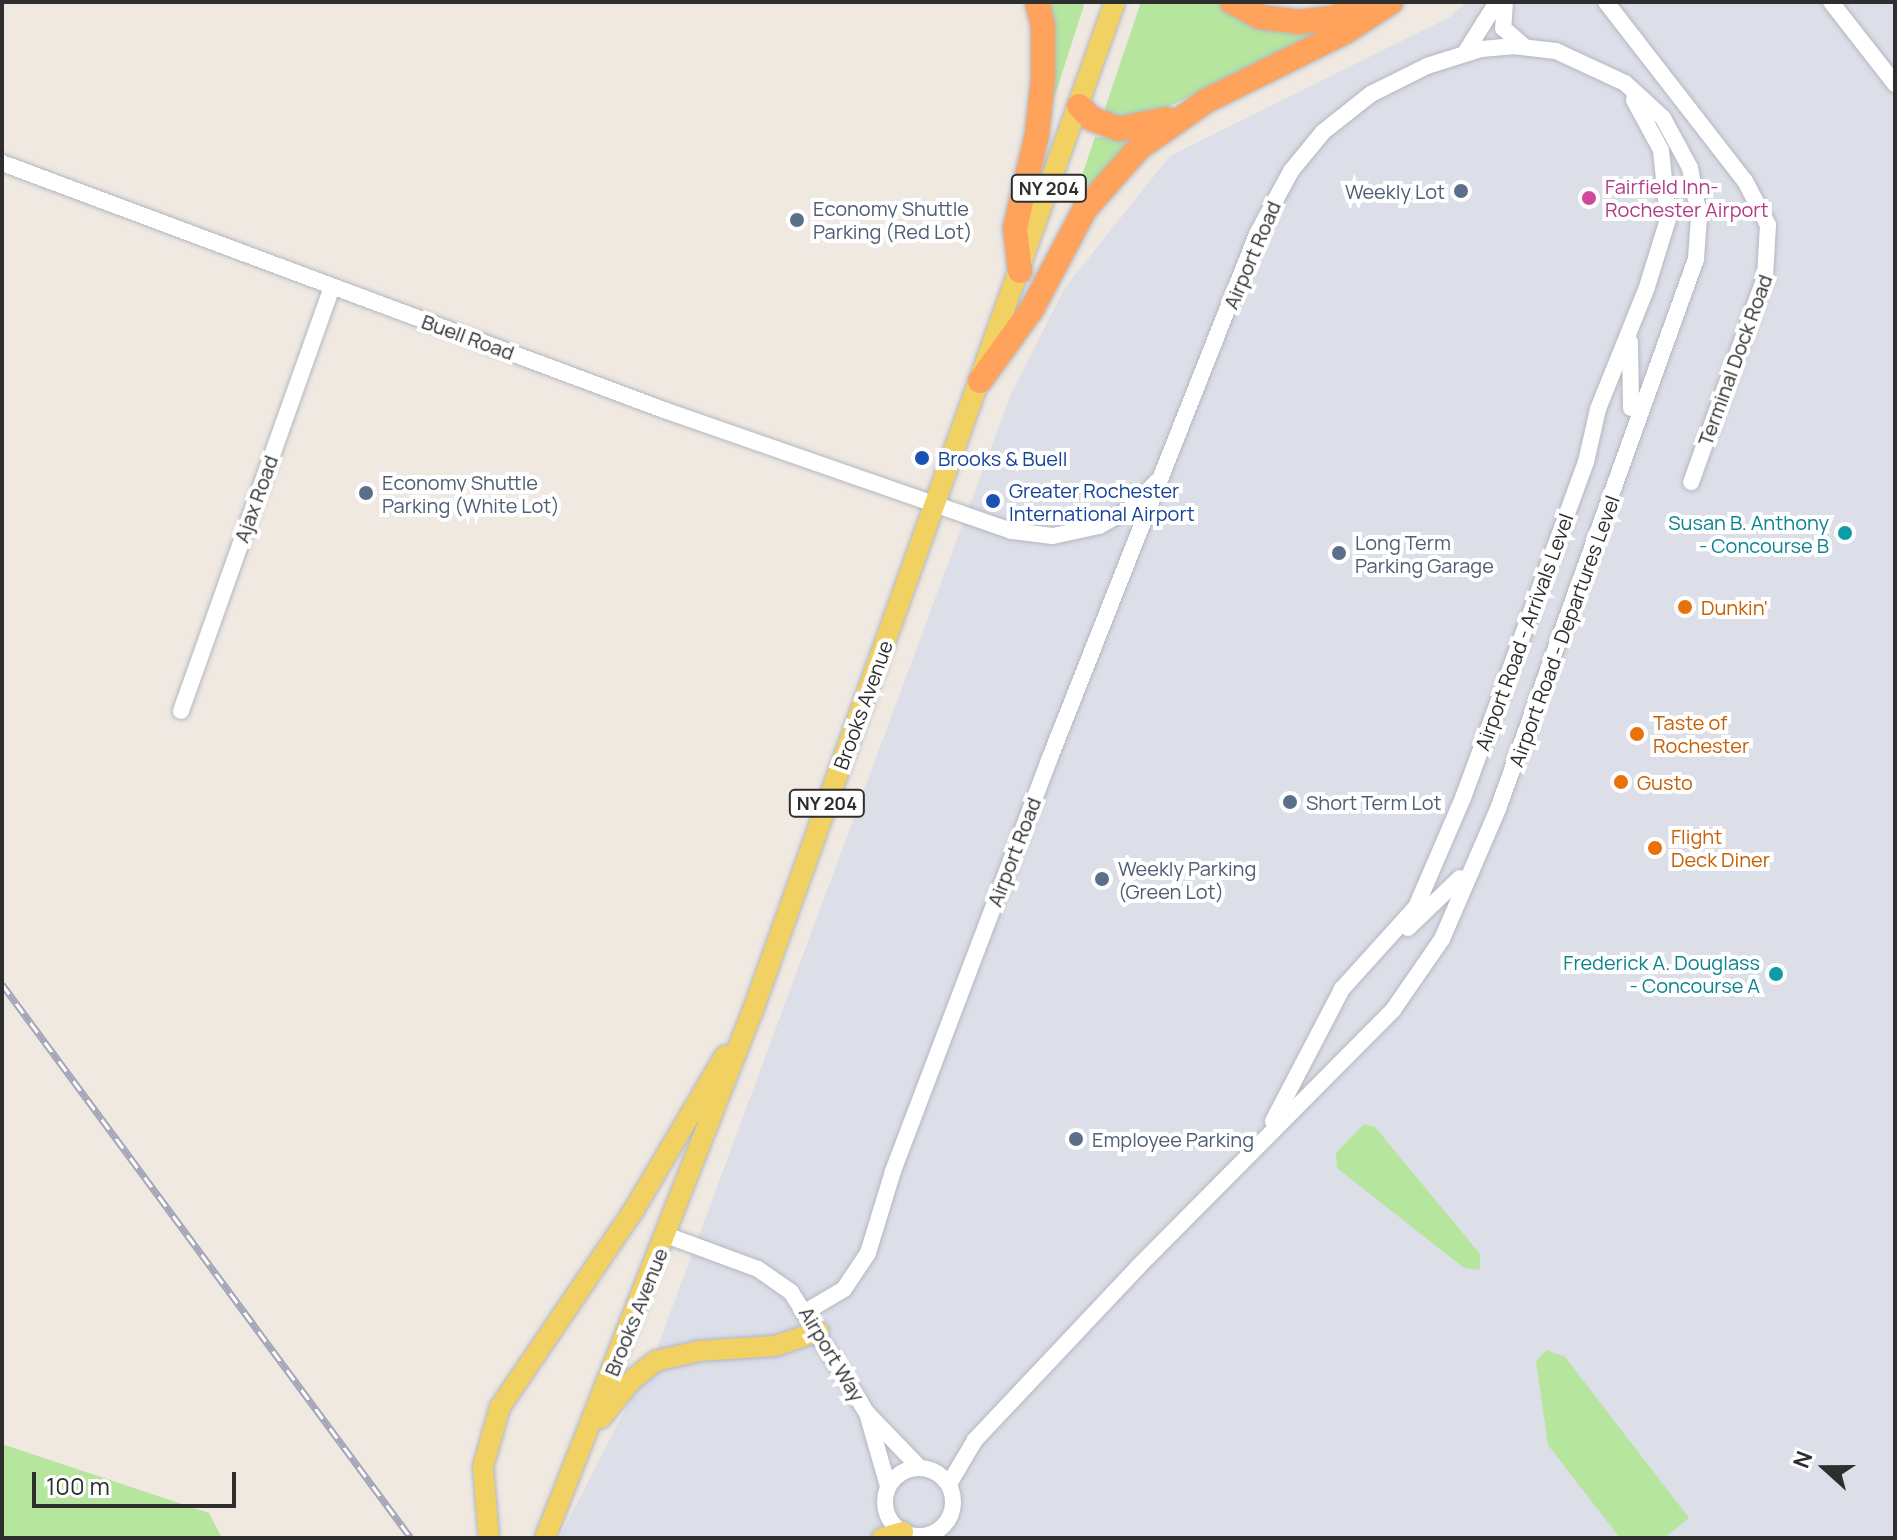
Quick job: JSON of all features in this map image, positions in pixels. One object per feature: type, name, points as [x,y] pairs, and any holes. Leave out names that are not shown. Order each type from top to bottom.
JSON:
[{"type":"highway","points":[[1020,271],[1015,228],[1037,134],[1043,79],[1043,26],[1037,2]]},
{"type":"highway","points":[[1232,2],[1260,17],[1298,22],[1336,17],[1365,2]]},
{"type":"highway","points":[[1079,106],[1104,125],[1135,129],[1206,101],[1345,32],[1391,2]]},
{"type":"highway","points":[[980,381],[1032,309],[1068,237],[1102,186],[1149,140],[1206,101]]},
{"type":"main road","name":"Brooks Avenue","points":[[545,1538],[753,1010],[1115,2]]},
{"type":"main road","points":[[488,1535],[483,1467],[500,1407],[635,1208],[753,1010]]},
{"type":"main road","points":[[580,1452],[613,1402],[648,1365],[681,1353],[775,1346],[819,1331]]},
{"type":"main road","points":[[882,1538],[914,1535]]},
{"type":"street","points":[[1465,53],[1497,2]]},
{"type":"street","points":[[1505,2],[1503,28],[1525,47]]},
{"type":"street","name":"Terminal Dock Road","points":[[1606,2],[1745,181],[1768,225],[1765,277],[1691,482]]},
{"type":"street","points":[[1831,2],[1895,84]]},
{"type":"street","name":"Airport Road","points":[[807,1311],[844,1289],[868,1253],[893,1171],[1001,885],[1257,234],[1291,171],[1323,132],[1371,94],[1465,53],[1525,47],[1564,53],[1608,73]]},
{"type":"street","name":"Airport Road - Departures Level","points":[[1253,1149],[1387,1018],[1430,962],[1466,872],[1498,809],[1627,459],[1634,410],[1688,288],[1698,239],[1695,187],[1679,143],[1657,111],[1608,73]]},
{"type":"street","name":"Airport Road - Arrivals Level","points":[[1608,73],[1648,119],[1667,175],[1668,219],[1627,360],[1634,410]]},
{"type":"street","name":"Buell Road","points":[[2,163],[332,287],[935,506]]},
{"type":"street","name":"Ajax Road","points":[[181,711],[332,287]]},
{"type":"street","name":"Airport Road - Arrivals Level","points":[[1253,1149],[1281,1107],[1335,1001],[1416,907],[1463,798],[1586,462],[1598,409],[1643,300]]},
{"type":"street","name":"Airport Road","points":[[935,506],[1022,534],[1080,532],[1133,507],[1155,485],[1172,455]]},
{"type":"street","name":"Airport Road - Arrivals Level","points":[[1379,952],[1448,895],[1466,872]]},
{"type":"street","points":[[949,1484],[975,1440],[1253,1149]]},
{"type":"street","name":"Airport Way","points":[[666,1235],[758,1269],[791,1292],[807,1311],[867,1413],[919,1467]]},
{"type":"street","name":"Airport Way","points":[[867,1413],[888,1486]]},
{"type":"street","points":[[949,1519],[936,1532],[914,1535],[885,1507],[888,1486],[901,1472],[919,1467],[936,1472],[949,1484],[953,1502],[949,1519],[951,1538]]},
{"type":"shaded area","name":"Greater Rochester International Airport","points":[[1466,2],[1895,2],[1895,1538],[559,1538],[658,1346],[1011,394],[1064,289],[1170,156],[1450,17]]},
{"type":"green space","points":[[1042,2],[1085,2],[1047,120]]},
{"type":"green space","points":[[1141,2],[1220,2],[1235,12],[1322,29],[1322,36],[1139,120],[1108,115],[1105,108]]},
{"type":"green space","points":[[1095,137],[1140,139],[1080,204],[1072,205]]},
{"type":"green space","points":[[1364,1124],[1375,1127],[1480,1254],[1480,1270],[1464,1268],[1337,1168],[1336,1153]]},
{"type":"green space","points":[[1547,1350],[1565,1357],[1689,1518],[1664,1538],[1620,1538],[1548,1445],[1536,1361]]},
{"type":"green space","points":[[2,1444],[209,1513],[222,1538],[2,1538]]},
{"type":"railway","points":[[2,984],[411,1538]]},
{"type":"place","name":"Weekly Lot","points":[[1461,191]]},
{"type":"place","name":"Fairfield Inn- Rochester Airport","points":[[1589,198]]},
{"type":"place","name":"Economy Shuttle Parking (Red Lot)","points":[[797,220]]},
{"type":"place","name":"Brooks & Buell","points":[[922,458]]},
{"type":"place","name":"Economy Shuttle Parking (White Lot)","points":[[366,493]]},
{"type":"place","name":"Greater Rochester International Airport","points":[[993,501]]},
{"type":"place","name":"Susan B. Anthony - Concourse B","points":[[1845,533]]},
{"type":"place","name":"Long Term Parking Garage","points":[[1339,553]]},
{"type":"place","name":"Dunkin'","points":[[1685,607]]},
{"type":"place","name":"Taste of Rochester","points":[[1637,734]]},
{"type":"place","name":"Gusto","points":[[1621,782]]},
{"type":"place","name":"Short Term Lot","points":[[1290,802]]},
{"type":"place","name":"Flight Deck Diner","points":[[1655,848]]},
{"type":"place","name":"Weekly Parking (Green Lot)","points":[[1102,879]]},
{"type":"place","name":"Frederick A. Douglass - Concourse A","points":[[1776,974]]},
{"type":"place","name":"Employee Parking","points":[[1076,1139]]}]
